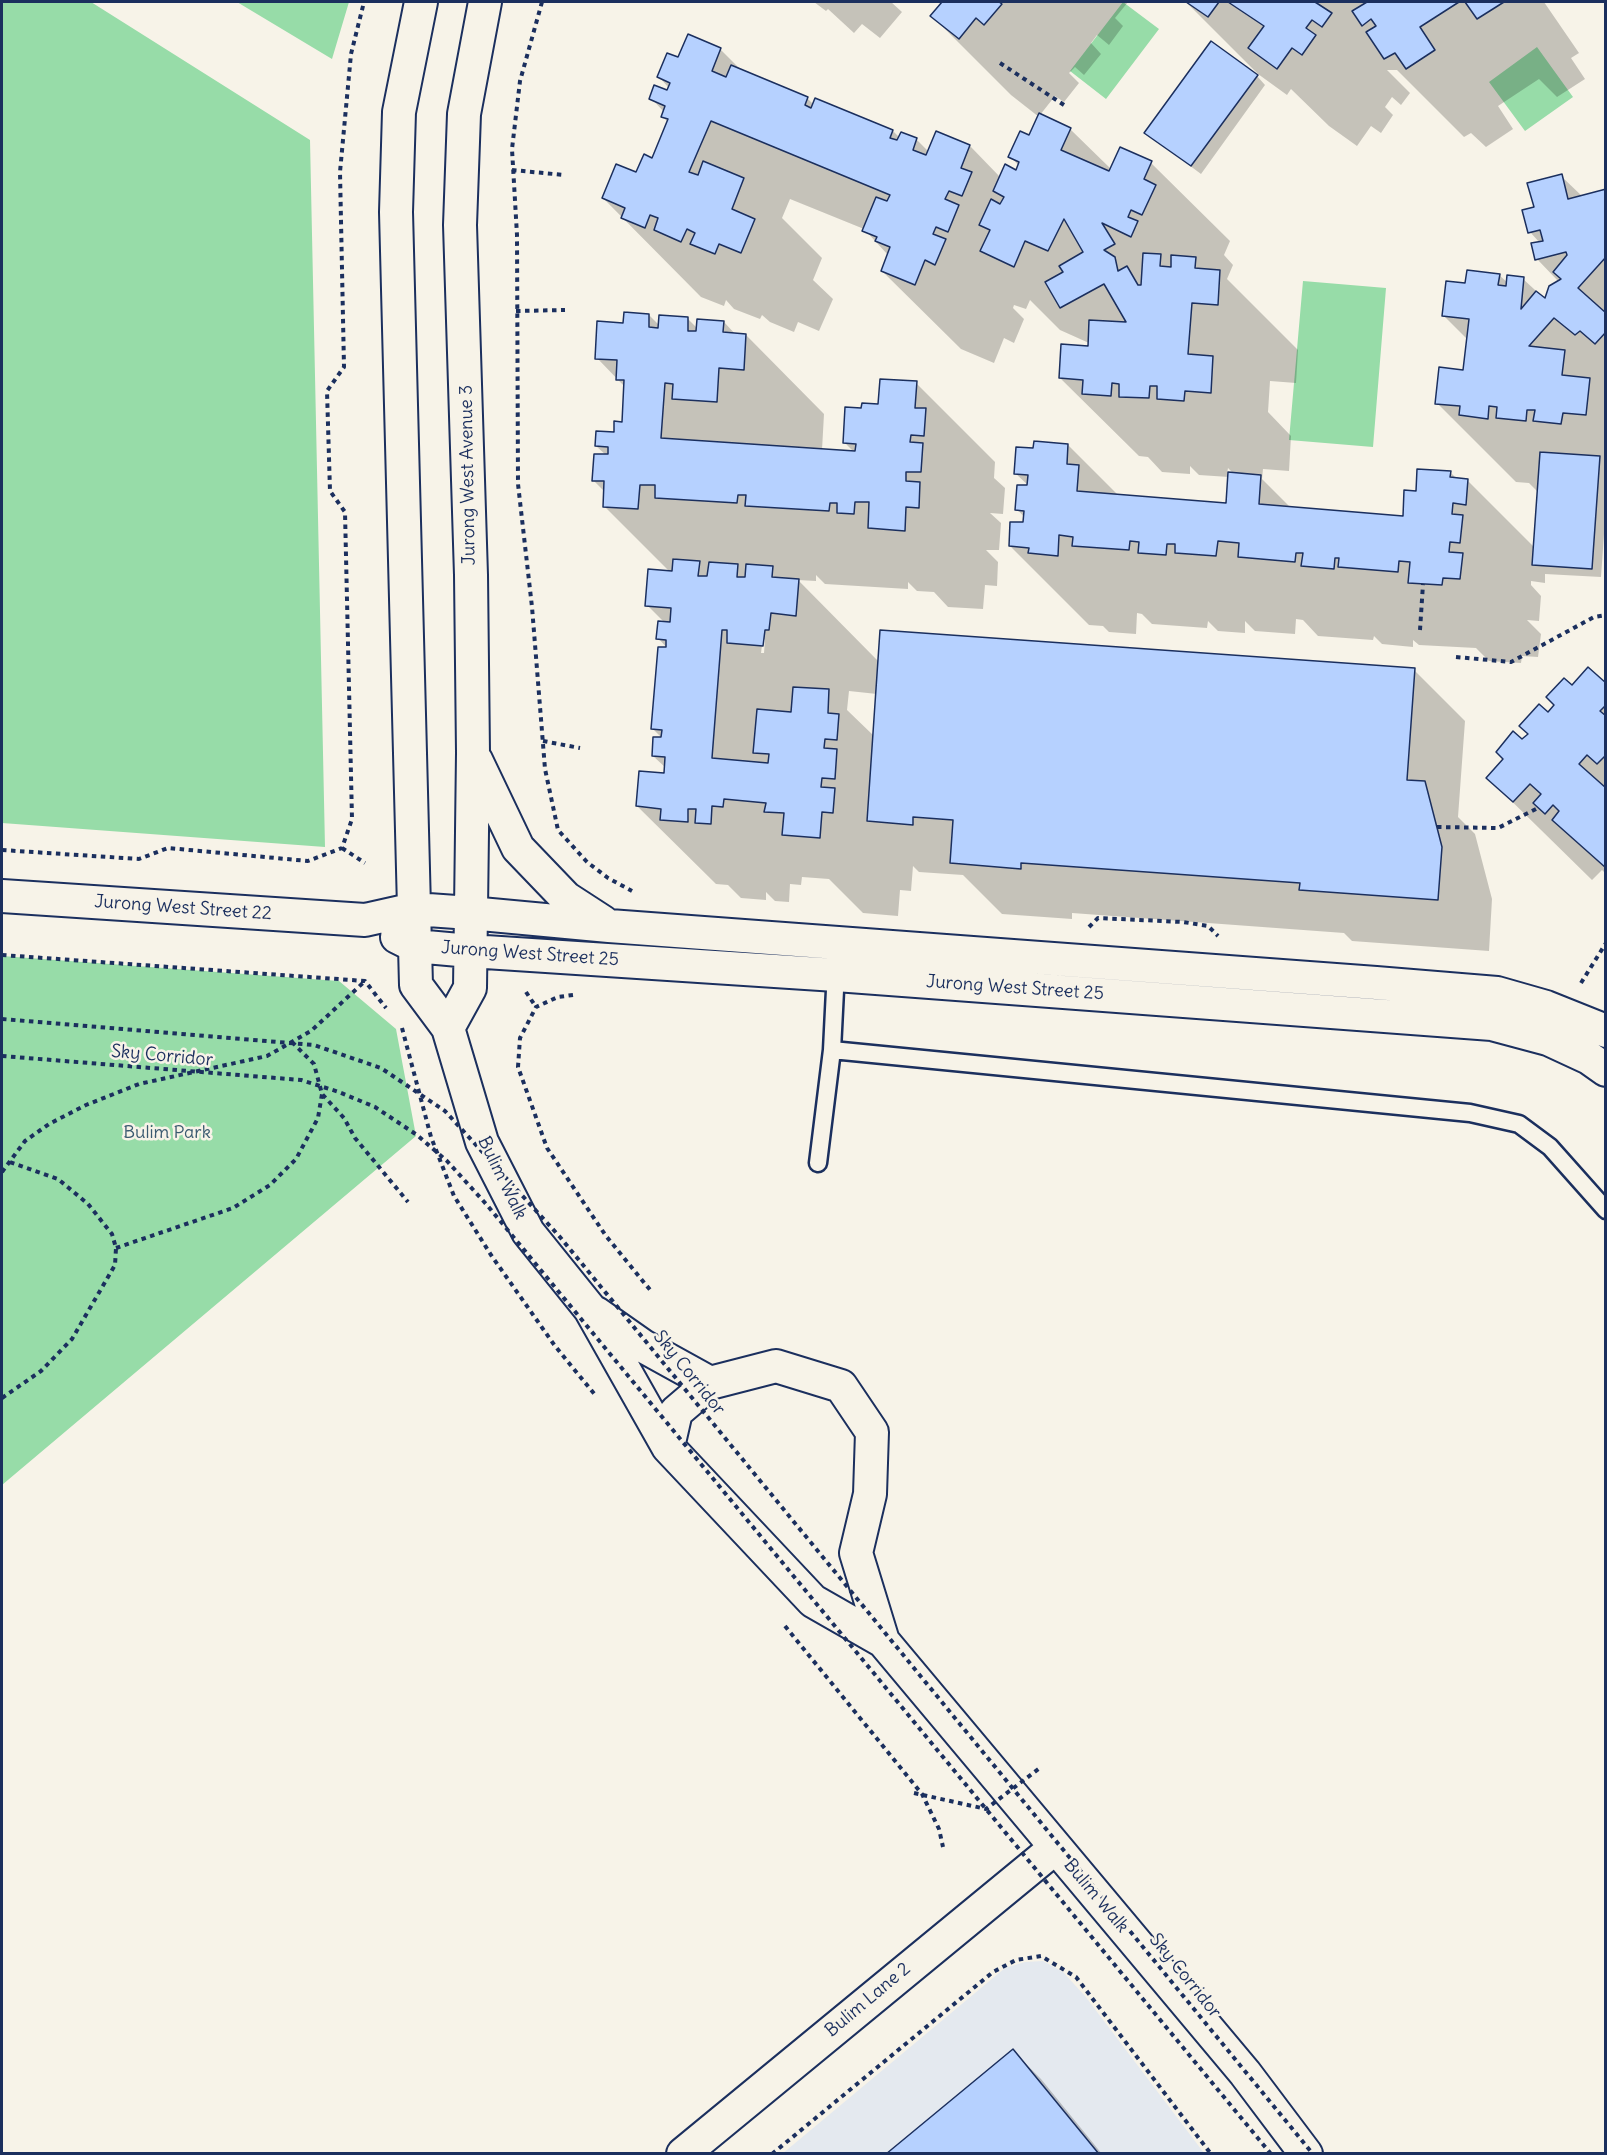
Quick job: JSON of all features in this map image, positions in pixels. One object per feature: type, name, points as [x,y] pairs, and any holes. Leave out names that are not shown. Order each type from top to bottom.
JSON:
[{"type":"street","points":[[415,946],[396,212],[399,112],[421,2]]},
{"type":"street","name":"Jurong West Avenue 3","points":[[470,951],[473,753],[467,416],[460,225],[464,114],[486,2]]},
{"type":"street","points":[[473,753],[518,848],[566,898],[609,926]]},
{"type":"street","name":"Jurong West Street 22","points":[[2,896],[365,920],[414,909]]},
{"type":"street","name":"Jurong West Street 25","points":[[414,909],[609,926],[1497,993],[1546,1007],[1605,1031]]},
{"type":"street","name":"Jurong West Street 22","points":[[365,920],[415,946]]},
{"type":"street","name":"Jurong West Street 25","points":[[415,946],[1492,1024],[1548,1039],[1589,1058],[1605,1070]]},
{"type":"street","name":"Bulim Walk","points":[[415,946],[416,985],[448,1028],[482,1142],[528,1232],[590,1309],[668,1447],[813,1601],[883,1641],[1245,2073],[1306,2154]]},
{"type":"street","points":[[448,1028],[470,988],[470,951]]},
{"type":"street","name":"Bulim Walk","points":[[590,1309],[643,1346],[710,1383]]},
{"type":"street","name":"Bulim Walk","points":[[668,1447],[676,1412],[710,1383],[776,1366],[840,1386],[872,1432],[870,1494],[856,1553],[883,1641]]},
{"type":"street","name":"Bulim Lane 2","points":[[683,2154],[1055,1848]]},
{"type":"lane","points":[[818,1163],[832,1050],[837,942]]},
{"type":"lane","points":[[832,1050],[1470,1113],[1519,1124],[1550,1147],[1605,1210]]},
{"type":"path","points":[[342,848],[352,819],[345,512],[330,491],[327,391],[344,367],[340,172],[351,54],[364,2]]},
{"type":"path","points":[[542,2],[520,81],[512,170],[517,236],[518,484],[532,607],[544,769],[558,830],[587,862],[608,878],[642,894]]},
{"type":"path","points":[[1000,63],[1064,105]]},
{"type":"path","points":[[512,170],[564,175]]},
{"type":"path","points":[[516,311],[565,310]]},
{"type":"path","points":[[1420,630],[1423,584]]},
{"type":"path","points":[[1456,657],[1511,662],[1594,617],[1605,615]]},
{"type":"path","points":[[543,741],[579,748]]},
{"type":"path","points":[[1437,827],[1498,828],[1538,808]]},
{"type":"path","points":[[2,850],[139,859],[168,848],[308,861],[342,848]]},
{"type":"path","points":[[342,848],[365,863]]},
{"type":"path","points":[[1085,930],[1098,918],[1183,922],[1208,927],[1223,940]]},
{"type":"path","points":[[1581,983],[1605,943]]},
{"type":"path","points":[[2,955],[365,981],[311,1031],[267,1056],[139,1084],[86,1105],[25,1141],[2,1172]]},
{"type":"path","points":[[1570,980],[1589,987]]},
{"type":"path","points":[[526,992],[536,1007]]},
{"type":"path","name":"Sky Corridor","points":[[2,1019],[314,1045],[381,1068],[445,1111],[560,1237],[1313,2154]]},
{"type":"path","points":[[116,1248],[233,1208],[270,1185],[296,1159],[318,1118],[322,1094],[314,1064],[292,1042]]},
{"type":"path","name":"Sky Corridor","points":[[2,1056],[301,1080],[375,1107],[417,1135],[447,1161],[487,1205],[1271,2154]]},
{"type":"path","points":[[322,1094],[344,1118],[355,1138],[408,1202]]},
{"type":"path","points":[[2,1398],[42,1371],[72,1339],[115,1265],[116,1248],[112,1234],[88,1204],[73,1191],[58,1179],[10,1161]]},
{"type":"path","points":[[914,1793],[986,1809],[1041,1767]]},
{"type":"path","points":[[771,2154],[993,1972],[1016,1960],[1041,1956],[1076,1977],[1211,2154]]},
{"type":"shaded area","points":[[1043,1961],[1063,1972],[1085,1996],[1204,2153],[782,2154],[1005,1968],[1025,1962]]},
{"type":"green space","points":[[2,2],[91,2],[310,140],[325,847],[2,823]]},
{"type":"green space","points":[[237,2],[349,2],[332,59]]},
{"type":"green space","points":[[1123,2],[1159,29],[1106,99],[1070,71]]},
{"type":"green space","points":[[1537,47],[1573,97],[1525,131],[1489,82]]},
{"type":"green space","points":[[1303,281],[1386,288],[1373,447],[1289,440]]},
{"type":"green space","name":"Bulim Park","points":[[2,956],[339,981],[396,1029],[416,1136],[2,1485]]},
{"type":"building","points":[[942,2],[999,2],[1002,4],[984,25],[976,18],[959,39],[930,16]]},
{"type":"building","points":[[1186,2],[1219,2],[1208,17]]},
{"type":"building","points":[[1228,2],[1315,2],[1332,13],[1322,27],[1312,20],[1306,28],[1316,35],[1302,55],[1292,48],[1277,69],[1248,48],[1264,26]]},
{"type":"building","points":[[1367,2],[1459,2],[1420,27],[1435,50],[1406,69],[1395,53],[1384,59],[1366,32],[1376,26],[1371,19],[1362,26],[1352,11]]},
{"type":"building","points":[[1465,2],[1504,2],[1477,19]]},
{"type":"building","points":[[688,34],[721,48],[712,71],[726,77],[731,65],[808,97],[805,105],[811,108],[815,98],[893,130],[890,138],[897,140],[901,132],[917,138],[913,150],[926,155],[936,131],[970,145],[961,168],[972,172],[962,196],[949,191],[945,199],[959,205],[948,232],[936,227],[933,234],[946,239],[935,265],[925,260],[915,285],[881,271],[890,247],[875,241],[877,237],[862,231],[876,197],[887,201],[890,195],[711,121],[689,172],[698,175],[703,161],[744,178],[732,209],[755,219],[741,253],[719,244],[715,254],[690,244],[695,233],[687,229],[681,242],[654,230],[658,218],[650,215],[645,228],[621,218],[625,208],[602,198],[616,164],[636,172],[644,154],[652,158],[668,119],[661,117],[665,106],[649,99],[654,85],[667,90],[670,83],[657,77],[667,53],[678,57]]},
{"type":"building","points":[[1211,41],[1258,75],[1191,166],[1144,133]]},
{"type":"building","points":[[1039,113],[1071,128],[1061,150],[1109,171],[1120,147],[1152,161],[1144,179],[1156,185],[1142,215],[1131,210],[1128,217],[1138,221],[1131,237],[1102,223],[1115,244],[1104,250],[1115,257],[1118,271],[1127,266],[1138,285],[1141,285],[1143,253],[1161,254],[1160,266],[1171,267],[1171,255],[1196,257],[1195,268],[1220,270],[1218,305],[1192,303],[1188,354],[1213,356],[1211,393],[1185,391],[1184,401],[1157,399],[1157,386],[1150,386],[1149,398],[1119,397],[1119,384],[1112,383],[1111,396],[1082,394],[1083,380],[1059,378],[1061,344],[1088,346],[1089,320],[1126,322],[1104,284],[1060,308],[1045,282],[1063,272],[1059,266],[1083,252],[1064,219],[1048,251],[1025,241],[1014,267],[980,251],[990,230],[979,225],[991,199],[1000,204],[1004,197],[993,191],[1005,164],[1016,170],[1019,162],[1008,157],[1020,131],[1029,135]]},
{"type":"building","points":[[1562,174],[1568,199],[1606,189],[1606,257],[1578,288],[1606,313],[1606,332],[1595,344],[1580,331],[1575,335],[1554,318],[1529,346],[1565,350],[1562,375],[1590,378],[1586,415],[1563,413],[1561,424],[1533,421],[1535,410],[1527,410],[1526,421],[1496,418],[1497,407],[1489,406],[1488,419],[1459,415],[1460,406],[1435,404],[1439,367],[1463,370],[1469,319],[1442,316],[1446,281],[1465,283],[1467,270],[1500,274],[1498,285],[1506,286],[1507,275],[1524,277],[1521,309],[1536,291],[1545,298],[1549,286],[1561,279],[1553,272],[1567,255],[1566,252],[1535,260],[1531,243],[1543,241],[1540,230],[1528,233],[1522,210],[1534,207],[1527,183]]},
{"type":"building","points":[[624,312],[649,314],[649,327],[658,328],[659,315],[688,317],[688,331],[696,331],[697,319],[724,321],[723,332],[746,334],[744,370],[719,368],[717,402],[672,399],[673,384],[665,383],[661,438],[855,451],[856,444],[843,443],[845,407],[861,408],[862,403],[878,404],[880,379],[917,381],[915,408],[926,408],[924,436],[911,435],[910,442],[923,443],[921,472],[906,472],[906,481],[920,482],[919,508],[906,507],[905,531],[868,528],[869,502],[855,502],[854,514],[837,513],[837,503],[830,503],[829,511],[745,506],[746,495],[738,495],[737,503],[655,498],[655,485],[640,485],[638,509],[603,507],[604,481],[592,481],[594,454],[608,454],[608,447],[595,446],[596,431],[614,432],[614,421],[622,422],[624,380],[616,380],[617,360],[595,359],[597,321],[623,323]]},
{"type":"building","points":[[1034,441],[1068,444],[1067,464],[1079,465],[1077,491],[1226,503],[1228,472],[1261,475],[1259,504],[1403,516],[1404,490],[1416,491],[1417,469],[1451,471],[1450,477],[1468,479],[1466,505],[1453,503],[1452,514],[1463,515],[1460,543],[1450,542],[1449,552],[1463,553],[1460,579],[1443,578],[1442,585],[1408,583],[1410,562],[1399,561],[1398,572],[1338,567],[1339,558],[1335,558],[1334,569],[1301,566],[1303,553],[1296,553],[1295,562],[1238,557],[1239,543],[1218,541],[1216,556],[1175,553],[1175,544],[1167,544],[1166,555],[1138,553],[1139,542],[1130,541],[1129,550],[1072,546],[1073,537],[1059,535],[1058,556],[1028,553],[1029,548],[1009,546],[1010,522],[1023,522],[1024,511],[1015,510],[1017,485],[1027,485],[1028,475],[1014,474],[1016,447],[1033,448]]},
{"type":"building","points":[[1540,452],[1600,456],[1592,569],[1532,565]]},
{"type":"building","points":[[673,559],[700,561],[698,576],[707,576],[709,562],[738,564],[737,577],[745,577],[746,564],[773,566],[772,577],[799,579],[796,616],[771,613],[769,630],[765,630],[763,646],[727,643],[727,630],[722,630],[712,758],[768,763],[769,754],[753,753],[757,709],[791,712],[793,687],[829,689],[828,713],[839,714],[837,740],[825,739],[824,748],[837,749],[835,779],[822,778],[821,787],[835,788],[833,813],[822,812],[820,838],[782,835],[784,813],[764,812],[766,803],[724,799],[723,807],[712,806],[711,824],[695,823],[696,809],[688,809],[688,822],[660,820],[661,809],[636,806],[639,771],[664,773],[665,757],[652,756],[653,737],[661,737],[662,730],[651,729],[658,647],[666,647],[666,640],[656,639],[658,621],[670,622],[671,608],[645,606],[648,569],[672,571]]},
{"type":"building","points":[[880,630],[1415,668],[1407,780],[1425,781],[1442,847],[1438,900],[1299,890],[1300,883],[1021,863],[1021,869],[950,863],[953,820],[913,817],[913,825],[867,821]]},
{"type":"building","points":[[1588,667],[1606,683],[1606,705],[1600,711],[1606,716],[1606,755],[1597,764],[1587,755],[1579,764],[1606,788],[1606,868],[1552,820],[1559,811],[1553,805],[1545,814],[1533,803],[1541,794],[1530,784],[1513,802],[1486,778],[1503,759],[1496,752],[1513,731],[1522,739],[1528,734],[1519,726],[1539,704],[1548,712],[1554,705],[1546,697],[1564,678],[1572,685]]},
{"type":"building","points":[[1013,2049],[1099,2154],[886,2154]]}]
